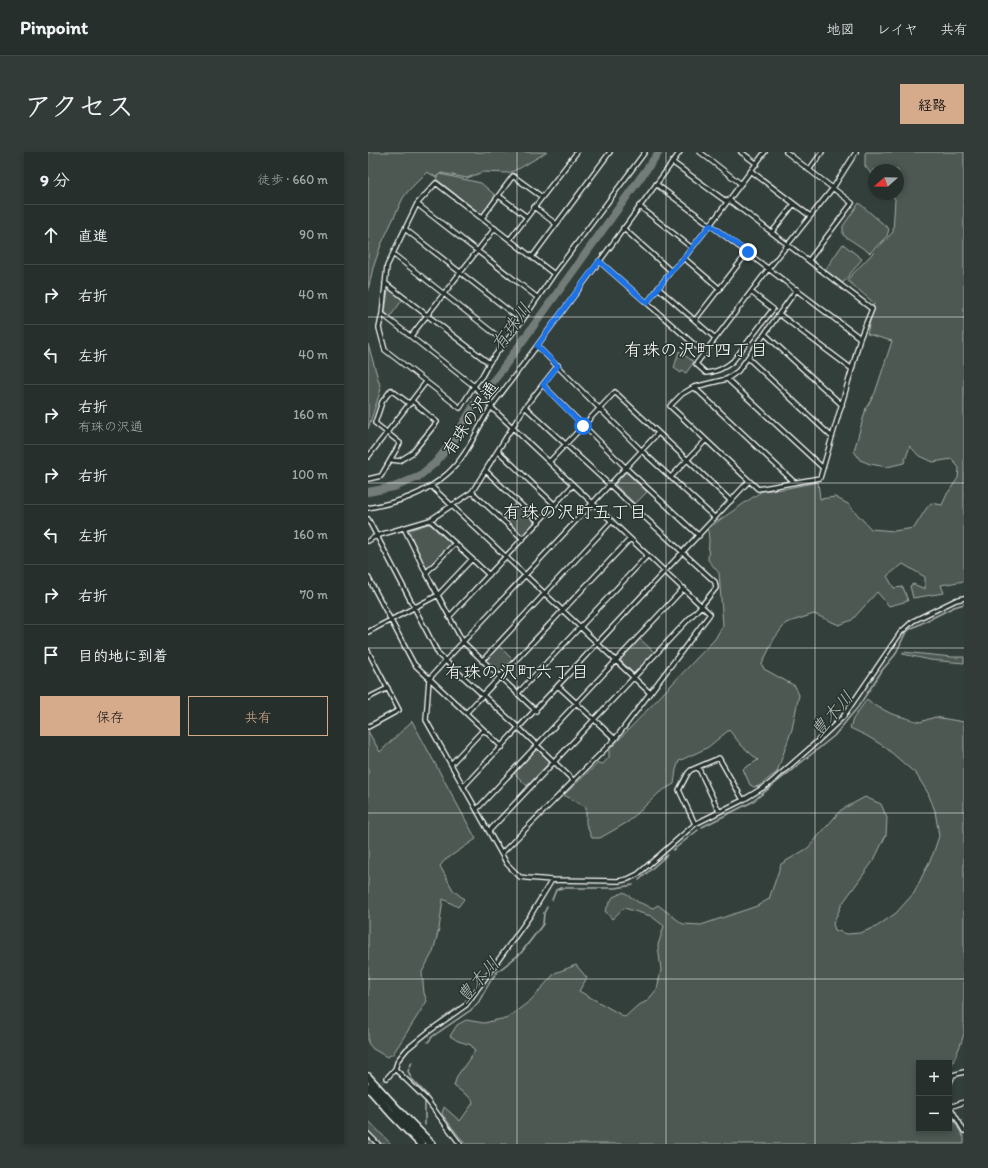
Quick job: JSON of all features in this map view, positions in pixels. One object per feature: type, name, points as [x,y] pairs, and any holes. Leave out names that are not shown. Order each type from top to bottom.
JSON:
[{"type":"highway","points":[[368,1077],[431,1144]]},
{"type":"highway","points":[[368,1087],[421,1144]]},
{"type":"street","points":[[510,239],[577,152]]},
{"type":"street","points":[[532,257],[610,152]]},
{"type":"street","points":[[554,274],[436,183],[417,204],[387,266],[379,328],[385,350],[460,408],[475,387],[489,363],[522,321],[554,274],[645,152]]},
{"type":"street","name":"有珠の沢通","points":[[368,508],[391,504],[418,494],[448,473],[461,459],[491,407],[680,152]]},
{"type":"street","points":[[700,152],[741,184]]},
{"type":"street","points":[[741,152],[756,164]]},
{"type":"street","points":[[647,303],[671,271],[684,258],[710,225],[765,152]]},
{"type":"street","points":[[786,152],[852,203],[809,260]]},
{"type":"street","points":[[809,170],[822,152]]},
{"type":"street","points":[[751,292],[773,309],[733,361],[720,370],[706,373],[696,364],[769,268],[832,188],[856,152]]},
{"type":"street","points":[[672,162],[772,232],[872,309],[860,338],[820,478],[758,488],[670,406],[682,394],[694,387],[727,379],[738,371],[797,289]]},
{"type":"street","points":[[751,171],[810,216]]},
{"type":"street","points":[[482,218],[513,176],[542,198]]},
{"type":"street","points":[[656,184],[860,338]]},
{"type":"street","points":[[499,196],[527,217]]},
{"type":"street","points":[[417,204],[538,298]]},
{"type":"street","points":[[772,232],[794,204]]},
{"type":"street","points":[[639,206],[692,248]]},
{"type":"street","points":[[534,207],[556,224]]},
{"type":"street","points":[[411,336],[495,228]]},
{"type":"street","points":[[623,228],[671,271]]},
{"type":"street","points":[[405,229],[522,321]]},
{"type":"street","points":[[695,320],[748,252]]},
{"type":"street","points":[[393,254],[506,342]]},
{"type":"street","points":[[684,258],[720,289]]},
{"type":"street","points":[[599,261],[704,353]]},
{"type":"street","points":[[385,283],[489,363]]},
{"type":"street","points":[[658,288],[715,338]]},
{"type":"street","points":[[382,314],[475,387],[491,407],[710,614],[615,739],[502,853]]},
{"type":"street","points":[[779,314],[852,369]]},
{"type":"street","points":[[765,334],[842,405]]},
{"type":"street","points":[[537,346],[642,451],[715,518]]},
{"type":"street","points":[[748,358],[832,437]]},
{"type":"street","points":[[368,541],[376,536],[430,520],[472,492],[486,472],[525,407],[558,366]]},
{"type":"street","points":[[727,379],[823,468]]},
{"type":"street","points":[[368,457],[426,382]]},
{"type":"street","points":[[543,385],[626,468],[698,536]]},
{"type":"street","points":[[694,387],[794,482]]},
{"type":"street","points":[[368,479],[381,476],[392,460],[400,443],[375,423],[382,402],[391,390],[411,402],[437,422],[412,453],[399,461],[392,460]]},
{"type":"street","points":[[549,462],[614,392],[731,501]]},
{"type":"street","points":[[489,830],[702,605],[716,588],[715,582],[525,407]]},
{"type":"street","points":[[658,433],[429,679],[426,720],[511,869],[520,876],[552,880],[619,881],[634,876],[695,824],[743,800],[769,784],[843,717],[901,632],[913,621],[956,600],[964,598]]},
{"type":"street","points":[[671,477],[706,440]]},
{"type":"street","points":[[498,451],[555,505]]},
{"type":"street","points":[[486,472],[539,522]]},
{"type":"street","points":[[464,786],[536,711],[749,481]]},
{"type":"street","points":[[449,617],[573,485]]},
{"type":"street","points":[[431,486],[650,693]]},
{"type":"street","points":[[472,492],[523,539]]},
{"type":"street","points":[[368,519],[439,655],[573,780]]},
{"type":"street","points":[[430,520],[489,575]]},
{"type":"street","points":[[482,661],[612,521]]},
{"type":"street","points":[[404,528],[463,642],[536,711]]},
{"type":"street","points":[[466,713],[630,539]]},
{"type":"street","points":[[426,573],[455,543]]},
{"type":"street","points":[[517,694],[648,555]]},
{"type":"street","points":[[368,632],[438,595],[472,559]]},
{"type":"street","points":[[368,577],[414,664],[483,730],[502,746]]},
{"type":"street","points":[[477,809],[684,588]]},
{"type":"street","points":[[368,651],[399,710],[368,727]]},
{"type":"street","points":[[558,686],[615,739]]},
{"type":"street","points":[[368,698],[388,688]]},
{"type":"street","points":[[451,764],[483,730]]},
{"type":"street","points":[[695,824],[679,790],[691,770],[719,758],[743,800]]},
{"type":"street","points":[[698,767],[720,812]]},
{"type":"street","points":[[387,1078],[395,1069],[398,1060],[407,1049],[466,1004],[530,916],[552,880]]},
{"type":"street","points":[[395,1069],[426,1098],[460,1144]]},
{"type":"street","points":[[952,1078],[953,1075],[964,1072]]},
{"type":"street","points":[[952,1105],[964,1102]]},
{"type":"street","points":[[952,1111],[964,1131]]},
{"type":"street","points":[[368,1134],[378,1144]]},
{"type":"shaded area","points":[[368,152],[547,152],[509,173],[483,172],[467,178],[441,173],[436,177],[427,172],[403,198],[381,245],[373,268],[368,290]]},
{"type":"shaded area","points":[[866,152],[964,152],[964,581],[941,585],[944,593],[913,598],[910,586],[913,584],[925,589],[925,577],[903,564],[887,576],[894,588],[903,587],[908,601],[889,606],[877,592],[852,620],[839,625],[814,614],[786,623],[774,639],[762,664],[764,669],[795,686],[799,695],[792,729],[777,772],[759,786],[754,787],[750,785],[743,769],[758,760],[741,745],[729,730],[707,748],[679,761],[674,784],[660,792],[628,822],[600,838],[592,838],[586,824],[586,807],[564,795],[598,763],[603,764],[609,757],[609,750],[715,639],[723,625],[719,573],[708,560],[708,528],[762,491],[783,489],[818,482],[820,499],[835,497],[848,504],[871,529],[894,531],[914,528],[931,503],[942,505],[947,494],[958,478],[959,468],[952,459],[933,462],[918,455],[910,446],[904,463],[887,467],[870,464],[860,460],[854,451],[866,408],[875,393],[892,341],[867,334],[874,303],[847,280],[893,232],[895,200],[904,200],[904,164],[868,164],[868,170],[865,166]]},
{"type":"shaded area","points":[[440,174],[481,183],[496,196],[481,214],[436,179]]},
{"type":"shaded area","points":[[859,203],[889,229],[887,236],[870,253],[843,235],[843,226]]},
{"type":"shaded area","points":[[843,244],[862,259],[843,283],[825,270]]},
{"type":"shaded area","points":[[390,289],[403,299],[390,317],[385,312],[388,290]]},
{"type":"shaded area","points":[[368,344],[381,389],[368,429]]},
{"type":"shaded area","points":[[679,351],[694,362],[686,373],[682,371],[681,373],[674,368]]},
{"type":"shaded area","points":[[625,473],[627,473],[647,492],[635,504],[615,484]]},
{"type":"shaded area","points":[[515,503],[534,521],[534,523],[523,535],[521,535],[503,517]]},
{"type":"shaded area","points":[[428,524],[431,525],[451,544],[428,568],[426,568],[409,530]]},
{"type":"shaded area","points":[[640,639],[654,652],[635,673],[633,673],[621,661],[621,659]]},
{"type":"shaded area","points":[[499,646],[513,660],[499,674],[486,662],[486,660]]},
{"type":"shaded area","points":[[903,652],[964,657],[964,663],[930,660],[903,654]]},
{"type":"shaded area","points":[[867,699],[874,705],[892,714],[920,722],[935,717],[964,722],[964,1034],[952,1064],[952,1060],[916,1060],[916,1132],[952,1132],[952,1117],[964,1138],[964,1144],[465,1144],[442,1114],[444,1107],[460,1121],[473,1103],[472,1099],[454,1086],[457,1076],[475,1051],[471,1045],[458,1041],[450,1036],[457,1025],[466,1020],[484,1023],[506,1019],[531,1000],[555,973],[576,965],[587,978],[579,991],[625,1017],[637,1006],[647,1001],[657,989],[661,970],[658,945],[664,926],[651,916],[624,908],[612,919],[605,911],[613,897],[624,892],[638,902],[653,908],[658,905],[683,924],[701,925],[757,906],[769,899],[781,864],[808,848],[841,810],[865,797],[881,804],[887,818],[886,835],[874,860],[842,904],[833,924],[835,930],[847,934],[860,933],[876,927],[896,913],[914,893],[933,854],[939,836],[935,811],[928,793],[916,774],[885,747],[850,728],[853,719]]},
{"type":"shaded area","points":[[412,721],[476,839],[445,860],[440,866],[453,890],[464,899],[458,907],[443,899],[439,929],[433,952],[422,972],[424,993],[427,1001],[393,1054],[387,1057],[373,1049],[368,1043],[368,731],[380,752]]},
{"type":"shaded area","points":[[537,749],[550,762],[527,786],[514,773]]},
{"type":"shaded area","points":[[368,1120],[391,1144],[368,1144]]},
{"type":"waterway","name":"有珠川","points":[[368,492],[394,487],[418,477],[435,463],[454,440],[474,405],[498,375],[659,152]]},
{"type":"waterway","name":"豊木川","points":[[702,827],[752,802],[834,736],[858,707],[883,669],[895,655],[905,634],[910,629],[954,607],[964,604]]},
{"type":"waterway","name":"豊木川","points":[[673,850],[698,830]]},
{"type":"waterway","name":"豊木川","points":[[639,880],[667,855]]},
{"type":"waterway","name":"豊木川","points":[[552,900],[556,890],[561,888],[616,888],[633,885]]},
{"type":"waterway","name":"豊木川","points":[[428,1042],[433,1036],[471,1010],[478,1003],[497,972],[521,953],[543,924],[544,913],[547,907]]},
{"type":"waterway","name":"豊木川","points":[[412,1062],[408,1071],[411,1078],[427,1095],[425,1101],[425,1125]]},
{"type":"tunnel","points":[[377,1086],[387,1078]]},
{"type":"district","name":"有珠の沢町四丁目","points":[[696,350]]},
{"type":"district","name":"有珠の沢町五丁目","points":[[575,512]]},
{"type":"district","name":"有珠の沢町六丁目","points":[[517,672]]},
{"type":"route","points":[[583,426],[543,385],[558,366],[537,346],[599,261],[647,303],[671,271],[684,258],[710,225],[748,252]]}]
